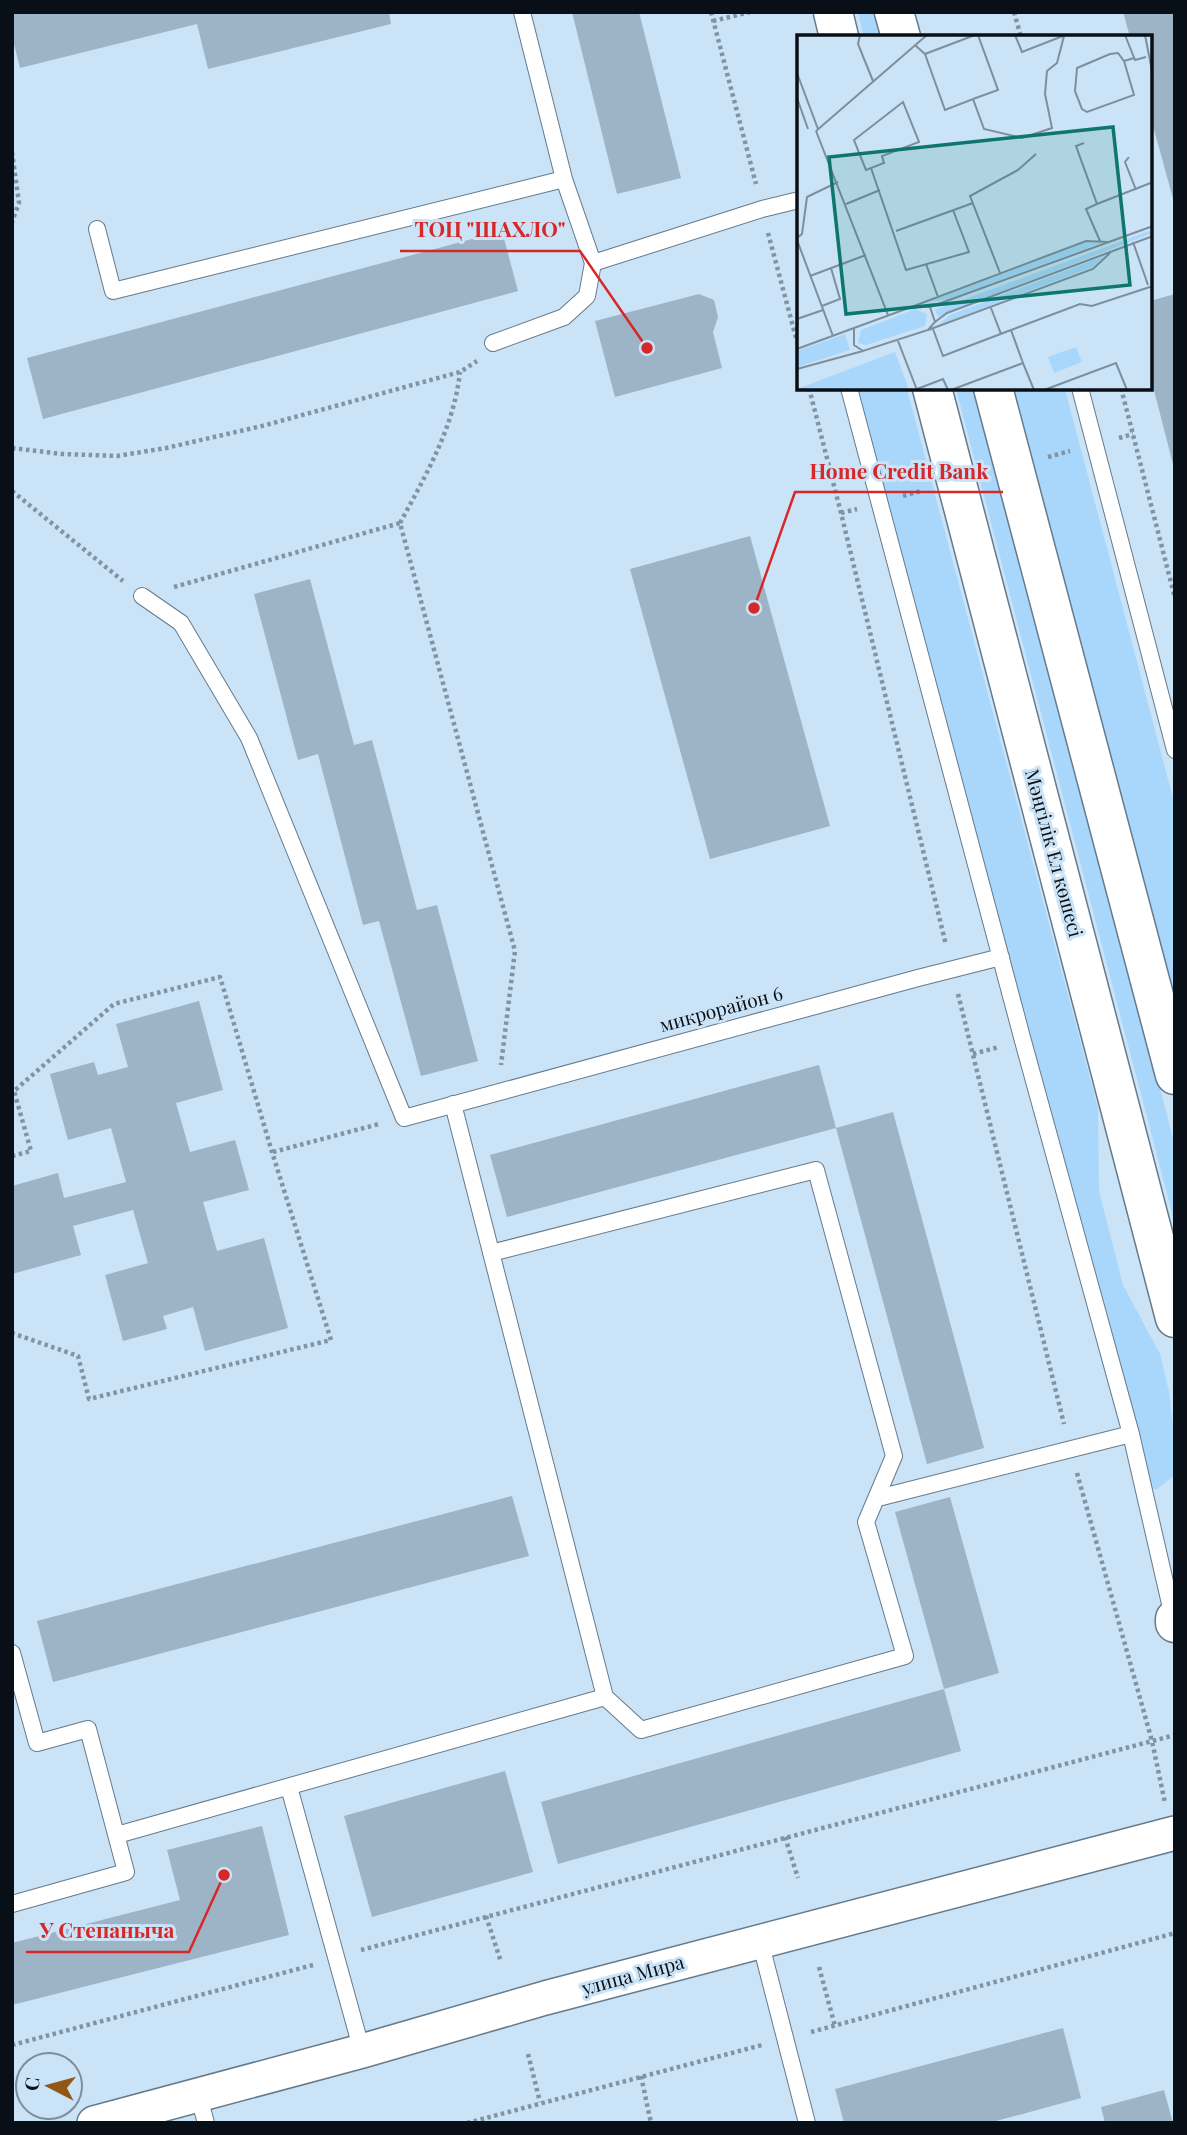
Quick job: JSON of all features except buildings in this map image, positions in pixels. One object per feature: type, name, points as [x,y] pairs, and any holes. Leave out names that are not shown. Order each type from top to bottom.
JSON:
[{"type":"street","points":[[833,12],[839,35]]},
{"type":"street","points":[[894,12],[900,35]]},
{"type":"street","name":"Мәңгілік Ел көшесі","points":[[933,390],[1175,1318]]},
{"type":"street","points":[[994,390],[1175,1075]]},
{"type":"street","name":"улица Мира","points":[[94,2123],[202,2108],[362,2051],[545,1998],[1173,1834]]},
{"type":"lane","points":[[493,343],[564,317],[587,296],[593,263],[564,179],[522,12]]},
{"type":"lane","points":[[97,229],[113,291],[564,179]]},
{"type":"lane","points":[[593,263],[762,209],[797,200]]},
{"type":"lane","points":[[850,390],[1131,1434],[1175,1621]]},
{"type":"lane","points":[[1081,390],[1175,750]]},
{"type":"lane","points":[[142,596],[181,623],[249,738],[404,1118]]},
{"type":"lane","name":"микрорайон 6","points":[[404,1118],[1001,957]]},
{"type":"lane","points":[[453,1104],[491,1253],[606,1697],[641,1730],[905,1656],[866,1522],[894,1456],[816,1170],[491,1253]]},
{"type":"lane","points":[[878,1498],[1131,1434]]},
{"type":"lane","points":[[12,1653],[37,1743],[88,1729],[126,1872],[12,1904]]},
{"type":"lane","points":[[117,1835],[606,1697]]},
{"type":"lane","points":[[289,1787],[362,2051]]},
{"type":"lane","points":[[760,1941],[807,2123]]},
{"type":"path","points":[[713,21],[750,12]]},
{"type":"path","points":[[1014,12],[1020,35]]},
{"type":"path","points":[[12,152],[19,203],[12,222]]},
{"type":"path","points":[[12,448],[62,454],[117,456],[166,448],[262,426],[460,372],[476,362],[493,343]]},
{"type":"path","points":[[460,372],[458,391],[438,452],[400,523],[515,951],[498,1092]]},
{"type":"path","points":[[810,390],[1070,1450],[1152,1741],[1173,1834]]},
{"type":"path","points":[[1122,390],[1175,598]]},
{"type":"path","points":[[12,491],[142,596],[400,523]]},
{"type":"path","points":[[12,1156],[31,1152],[14,1091],[114,1004],[220,976],[331,1340],[89,1399],[78,1356],[12,1333]]},
{"type":"path","points":[[272,1152],[404,1118]]},
{"type":"path","points":[[12,2045],[337,1958],[386,1942],[1175,1735]]},
{"type":"path","points":[[785,1837],[798,1878]]},
{"type":"path","points":[[486,1916],[501,1962]]},
{"type":"path","points":[[467,2123],[1175,1933]]},
{"type":"path","points":[[819,1967],[835,2026]]},
{"type":"path","points":[[528,2054],[540,2102]]},
{"type":"path","points":[[641,2076],[651,2123]]},
{"type":"shaded area","points":[[858,12],[880,12],[886,35],[864,35]]},
{"type":"shaded area","points":[[858,390],[907,390],[1098,1108],[1099,1191],[1123,1285],[1160,1354],[1169,1392],[1175,1475],[1157,1489],[1149,1489],[1131,1434]]},
{"type":"shaded area","points":[[956,390],[978,390],[1175,1146],[1175,1224]]},
{"type":"shaded area","points":[[1011,390],[1065,390],[1175,806],[1175,1001]]},
{"type":"place","name":"ТОЦ \"ШАХЛО\"","points":[[647,348]]},
{"type":"place","name":"Home Credit Bank","points":[[754,608]]},
{"type":"place","name":"У Степаныча","points":[[224,1875]]}]
